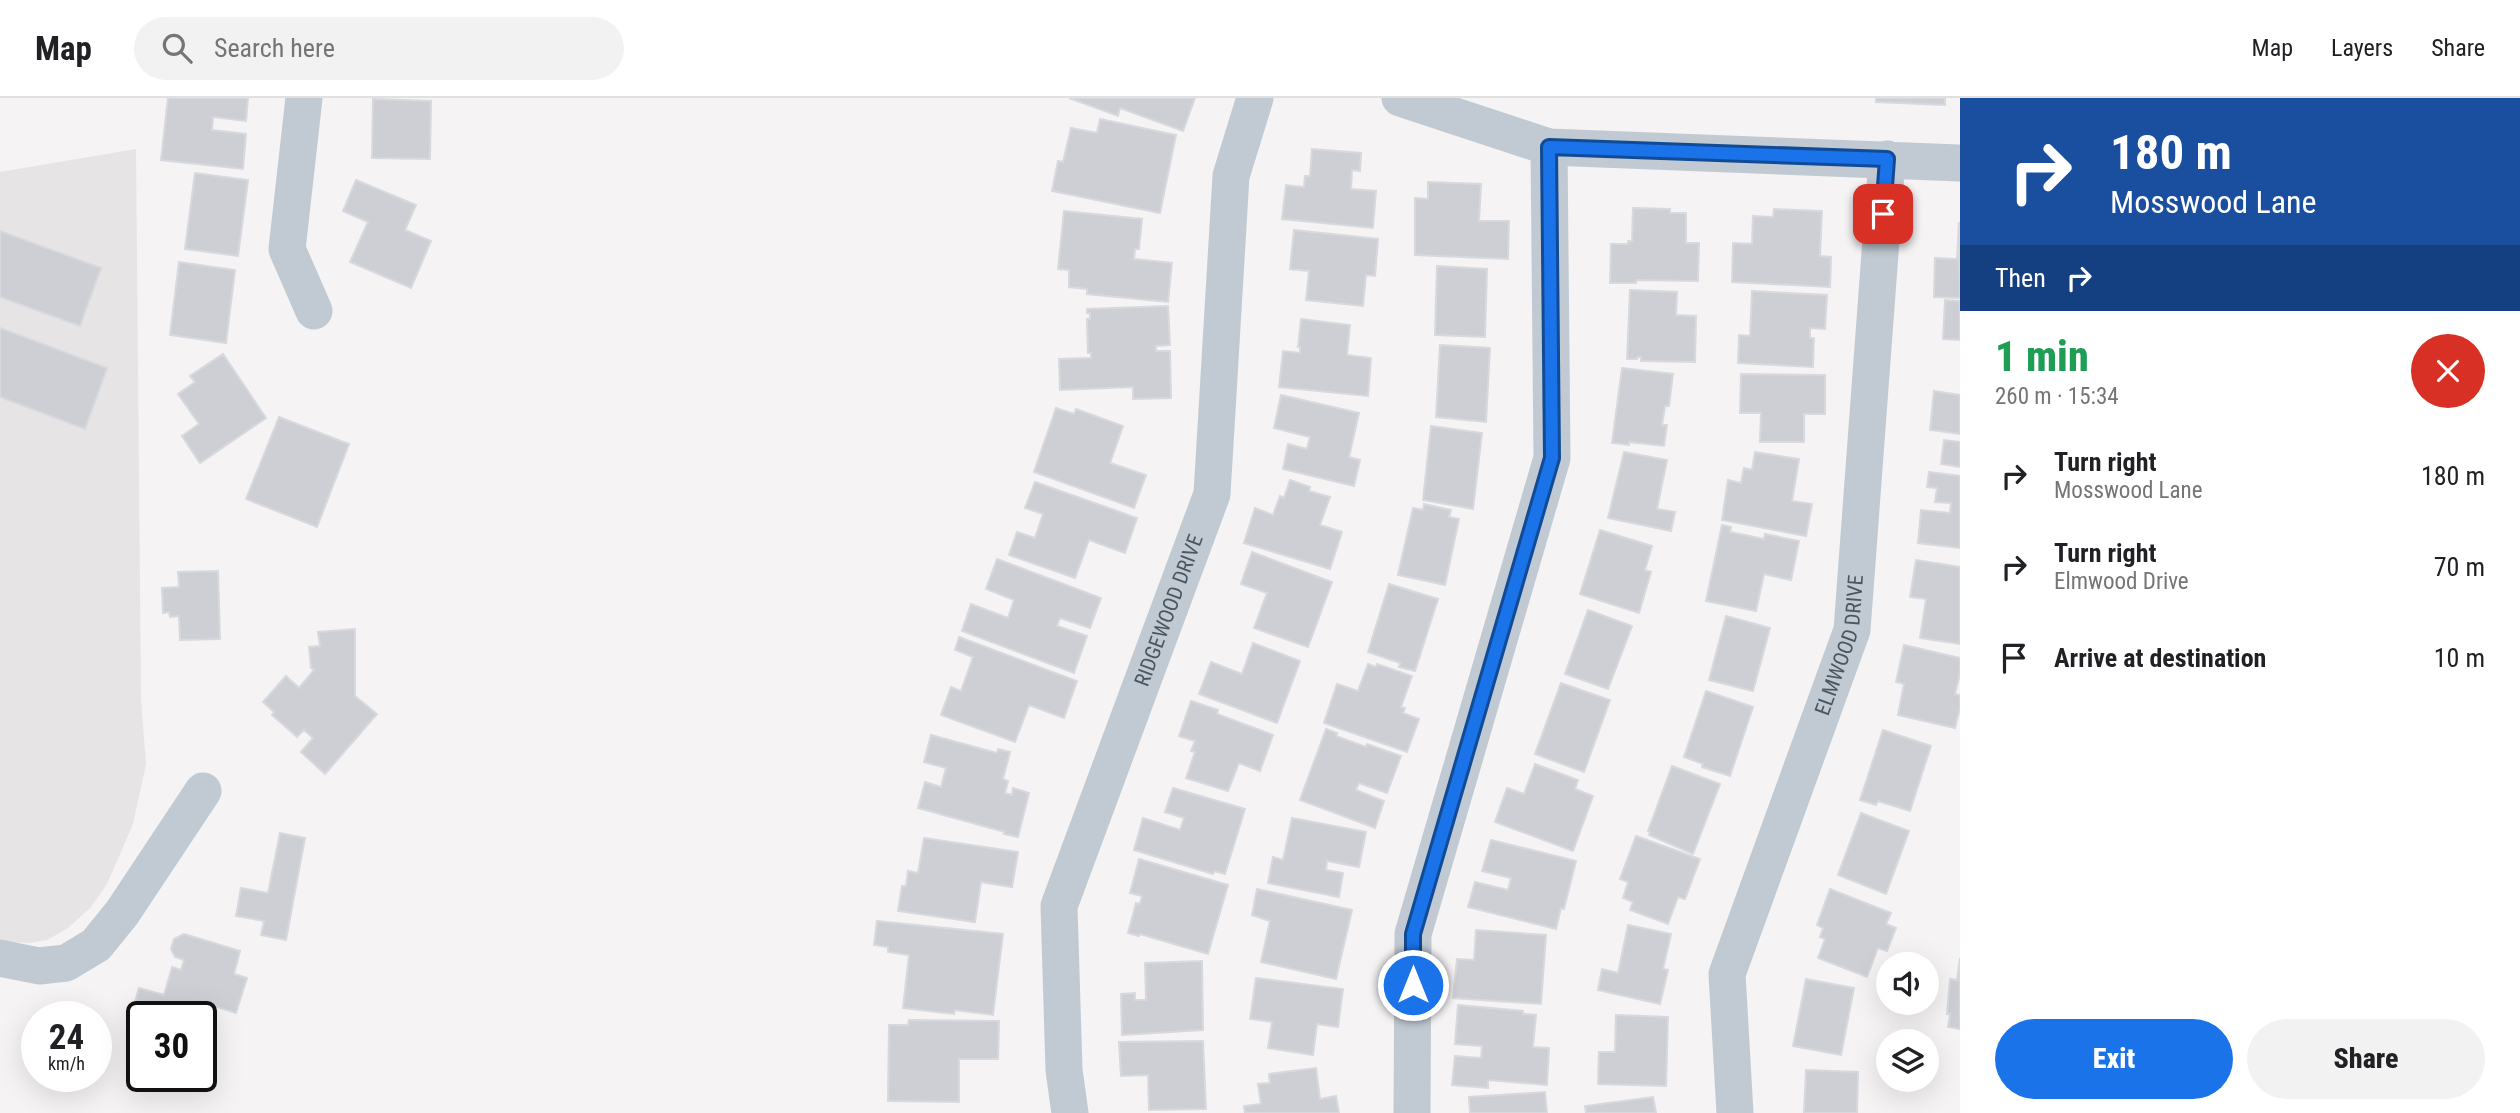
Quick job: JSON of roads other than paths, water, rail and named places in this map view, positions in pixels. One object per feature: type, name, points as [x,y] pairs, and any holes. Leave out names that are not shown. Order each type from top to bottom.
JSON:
[{"type":"street","points":[[304,98],[287,248],[314,311]]},
{"type":"street","name":"RIDGEWOOD DRIVE","points":[[1070,1113],[1064,1070],[1059,906],[1212,494],[1231,176],[1255,98]]},
{"type":"street","points":[[1401,98],[1549,147],[1960,163]]},
{"type":"street","points":[[1412,1113],[1413,934],[1552,458],[1549,147]]},
{"type":"street","name":"ELMWOOD DRIVE","points":[[1735,1113],[1727,974],[1852,630],[1887,159]]},
{"type":"street","points":[[0,958],[39,966],[66,963],[96,945],[122,913],[204,791]]}]
